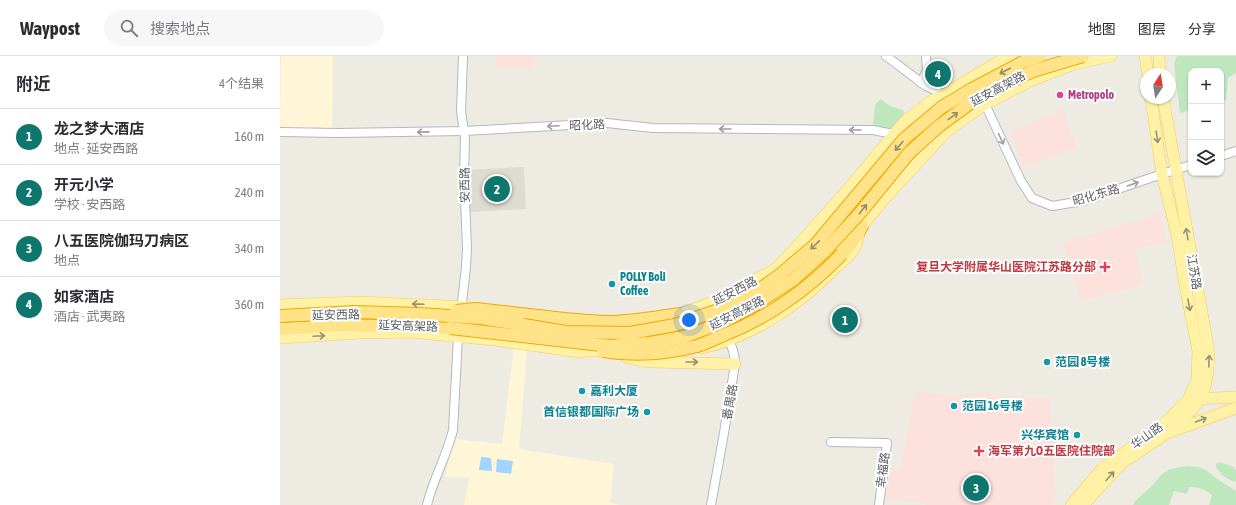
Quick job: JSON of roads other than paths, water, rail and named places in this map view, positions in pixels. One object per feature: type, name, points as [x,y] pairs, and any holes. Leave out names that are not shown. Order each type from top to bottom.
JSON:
[{"type":"highway","name":"延安高架路","points":[[280,316],[355,312],[419,314],[482,318],[566,332],[630,333],[675,325],[719,310],[750,296],[782,274],[816,244],[904,139],[942,107],[972,88],[1025,61],[1040,56]]},
{"type":"highway","name":"延安高架路","points":[[280,329],[342,325],[443,328],[575,347],[650,343],[684,337],[721,323],[756,304],[793,280],[825,251],[860,214],[909,153],[939,126],[980,96],[1033,71],[1083,56]]},
{"type":"highway","points":[[575,347],[622,354],[655,353],[697,346],[738,329],[790,300],[822,274],[842,254],[856,237],[862,226]]},
{"type":"highway","points":[[419,314],[476,309],[573,320],[613,322],[680,314]]},
{"type":"main road","name":"延安西路","points":[[280,316],[461,310],[612,318],[647,314],[680,314],[708,304],[774,270],[844,194],[904,121],[933,100],[1003,59],[1011,56]]},
{"type":"main road","name":"延安西路","points":[[280,338],[359,333],[410,332],[631,351],[682,344],[722,330],[765,311],[815,269],[850,234],[862,226],[885,198],[946,132],[985,104],[1028,82],[1074,64],[1111,56]]},
{"type":"main road","points":[[1145,56],[1147,68]]},
{"type":"main road","points":[[1159,56],[1160,68]]},
{"type":"main road","name":"江苏路","points":[[1152,104],[1162,174],[1177,235],[1198,351],[1197,380],[1188,400]]},
{"type":"main road","name":"江苏路","points":[[1164,104],[1209,352],[1208,375],[1200,399],[1167,433]]},
{"type":"main road","name":"延安西路","points":[[575,347],[593,355],[662,358],[729,340],[762,326],[820,284],[854,249],[862,226]]},
{"type":"main road","points":[[280,305],[360,302],[461,310]]},
{"type":"main road","points":[[306,304],[336,314]]},
{"type":"main road","points":[[626,357],[641,361],[735,364]]},
{"type":"main road","points":[[1188,400],[1236,398]]},
{"type":"main road","name":"华山路","points":[[1072,505],[1102,469],[1166,422],[1188,400]]},
{"type":"main road","name":"华山路","points":[[1084,505],[1122,463],[1167,433],[1236,408]]},
{"type":"street","name":"安西路","points":[[461,310],[467,248],[464,131],[462,111],[463,56]]},
{"type":"street","points":[[886,56],[921,83],[943,95],[985,104]]},
{"type":"street","points":[[921,83],[927,70],[926,56]]},
{"type":"street","name":"昭化东路","points":[[985,104],[1021,181],[1032,198],[1052,206],[1083,201],[1162,174],[1188,167]]},
{"type":"street","name":"昭化路","points":[[280,132],[338,133],[464,131],[607,123],[653,128],[873,130],[893,134]]},
{"type":"street","points":[[1224,155],[1236,150]]},
{"type":"street","name":"番禺路","points":[[708,304],[713,318],[729,340],[735,356],[724,433],[711,505]]},
{"type":"street","points":[[427,505],[433,484],[451,441],[453,430],[458,337]]},
{"type":"street","name":"幸福路","points":[[831,442],[887,443],[879,505]]},
{"type":"water","points":[[481,457],[491,458],[492,471],[479,470]]},
{"type":"water","points":[[497,459],[513,461],[511,474],[496,472]]},
{"type":"place","name":"如家酒店","points":[[938,74]]},
{"type":"place","name":"Metropolo","points":[[1060,95]]},
{"type":"place","name":"开元小学","points":[[497,189]]},
{"type":"place","name":"复旦大学附属华山医院江苏路分部","points":[[1105,267]]},
{"type":"place","name":"POLLY Boli Coffee","points":[[612,284]]},
{"type":"place","name":"龙之梦大酒店","points":[[845,320]]},
{"type":"place","name":"范园 8号楼","points":[[1047,362]]},
{"type":"place","name":"嘉利大厦","points":[[582,391]]},
{"type":"place","name":"范园 16号楼","points":[[954,406]]},
{"type":"place","name":"首信银都国际广场","points":[[647,412]]},
{"type":"place","name":"兴华宾馆","points":[[1077,435]]},
{"type":"place","name":"海军第九O五医院住院部","points":[[979,451]]},
{"type":"place","name":"八五医院伽玛刀病区","points":[[976,488]]}]
